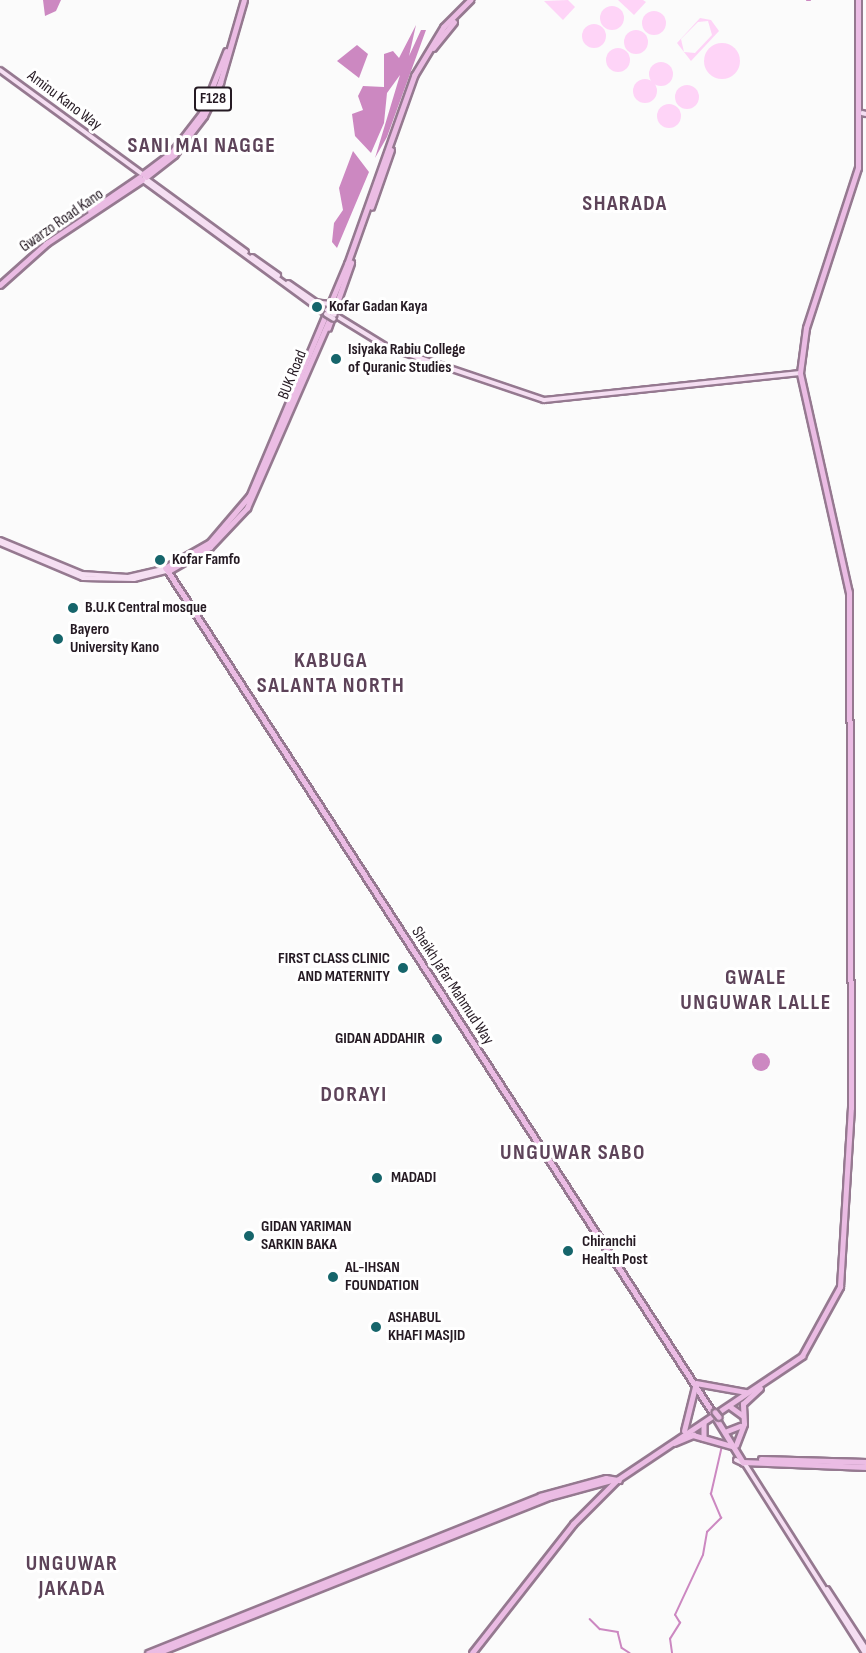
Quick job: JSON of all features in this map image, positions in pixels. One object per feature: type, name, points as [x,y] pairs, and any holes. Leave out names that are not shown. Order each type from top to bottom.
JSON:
[{"type":"main road","name":"F128","points":[[0,284],[46,240],[174,155],[204,116],[220,83],[242,0]]},
{"type":"main road","name":"BUK Road","points":[[0,542],[83,578],[134,579],[168,569],[210,543],[242,509],[307,369],[350,263],[415,75],[444,27],[473,0]]},
{"type":"main road","points":[[473,1653],[573,1524],[616,1480],[759,1387],[806,1351],[840,1287],[851,1108],[849,592],[828,483],[804,401],[801,376],[806,328],[854,190],[864,113],[859,0]]},
{"type":"main road","name":"Aminu Kano Way","points":[[0,71],[326,314],[386,349],[544,402],[801,376]]},
{"type":"main road","points":[[307,369],[330,304],[350,263]]},
{"type":"main road","points":[[307,369],[334,317],[350,263]]},
{"type":"main road","points":[[314,303],[330,304]]},
{"type":"main road","name":"Sheikh Jafar Mahmud Way","points":[[168,569],[743,1460]]},
{"type":"main road","points":[[674,1442],[688,1427],[696,1384],[738,1394],[759,1387]]},
{"type":"main road","points":[[674,1442],[693,1435],[735,1446],[744,1424],[743,1404],[759,1387]]},
{"type":"main road","points":[[722,1388],[730,1406],[740,1411],[742,1422],[726,1431],[719,1440],[710,1441],[702,1434],[704,1423],[693,1419],[689,1410],[695,1400],[705,1398],[712,1389],[722,1388]]},
{"type":"main road","points":[[743,1460],[866,1462]]},
{"type":"main road","points":[[743,1460],[866,1467]]},
{"type":"main road","points":[[743,1460],[866,1649]]},
{"type":"main road","points":[[743,1460],[865,1653]]},
{"type":"main road","points":[[157,1653],[552,1492],[616,1480]]},
{"type":"main road","points":[[148,1653],[413,1549]]},
{"type":"shaded area","points":[[43,0],[61,0],[56,11],[45,16]]},
{"type":"shaded area","points":[[568,0],[575,7],[563,20],[544,1]]},
{"type":"shaded area","points":[[618,0],[643,0],[646,2],[634,15]]},
{"type":"shaded area","points":[[612,6],[621,9],[624,18],[621,27],[612,30],[603,27],[600,18],[603,9]]},
{"type":"shaded area","points":[[654,11],[663,14],[666,23],[663,32],[654,35],[645,32],[642,23],[645,14]]},
{"type":"shaded area","points":[[700,18],[711,20],[719,31],[691,61],[677,43]],"holes":[[[708,21],[712,35],[695,53],[684,52],[681,39],[698,22]]]},
{"type":"shaded area","points":[[594,24],[603,27],[606,36],[603,45],[594,48],[585,45],[582,36],[585,27]]},
{"type":"shaded area","points":[[416,25],[409,56],[421,30],[426,30],[387,137],[375,158],[400,75],[387,93],[384,123],[371,153],[355,136],[352,114],[363,110],[358,96],[363,86],[384,87],[384,54],[393,51],[399,58]]},
{"type":"shaded area","points":[[636,30],[645,33],[648,42],[645,51],[636,54],[627,51],[624,42],[627,33]]},
{"type":"shaded area","points":[[722,43],[735,48],[740,61],[735,74],[722,79],[709,74],[704,61],[709,48]]},
{"type":"shaded area","points":[[357,45],[368,54],[359,78],[337,61]]},
{"type":"shaded area","points":[[618,48],[627,51],[630,60],[627,69],[618,72],[609,69],[606,60],[609,51]]},
{"type":"shaded area","points":[[661,62],[670,65],[673,74],[670,83],[661,86],[652,83],[649,74],[652,65]]},
{"type":"shaded area","points":[[645,79],[654,82],[657,91],[654,100],[645,103],[636,100],[633,91],[636,82]]},
{"type":"shaded area","points":[[687,85],[696,88],[699,97],[696,106],[687,109],[678,106],[675,97],[678,88]]},
{"type":"shaded area","points":[[669,104],[678,107],[681,116],[678,125],[669,128],[660,125],[657,116],[660,107]]},
{"type":"shaded area","points":[[353,151],[369,172],[337,248],[332,242],[334,223],[343,210],[339,188]]},
{"type":"shaded area","points":[[761,1053],[767,1056],[770,1062],[767,1068],[761,1071],[755,1068],[752,1062],[755,1056]]},
{"type":"waterway","points":[[672,1653],[670,1639],[680,1623],[675,1615],[703,1555],[707,1532],[721,1518],[711,1494],[722,1446]]},
{"type":"waterway","points":[[590,1619],[600,1629],[618,1632],[622,1648],[630,1653]]},
{"type":"place","name":"Kofar Gadan Kaya","points":[[317,307]]},
{"type":"place","name":"Isiyaka Rabiu College of Quranic Studies","points":[[336,359]]},
{"type":"place","name":"Kofar Famfo","points":[[160,560]]},
{"type":"place","name":"B.U.K Central mosque","points":[[73,608]]},
{"type":"place","name":"Bayero University Kano","points":[[58,639]]},
{"type":"place","name":"FIRST CLASS CLINIC AND MATERNITY","points":[[403,968]]},
{"type":"place","name":"GIDAN ADDAHIR","points":[[437,1039]]},
{"type":"place","name":"MADADI","points":[[377,1178]]},
{"type":"place","name":"GIDAN YARIMAN SARKIN BAKA","points":[[249,1236]]},
{"type":"place","name":"Chiranchi Health Post","points":[[568,1251]]},
{"type":"place","name":"AL-IHSAN FOUNDATION","points":[[333,1277]]},
{"type":"place","name":"ASHABUL KHAFI MASJID","points":[[376,1327]]},
{"type":"district","name":"SANI MAI NAGGE","points":[[202,146]]},
{"type":"district","name":"SHARADA","points":[[625,204]]},
{"type":"district","name":"KABUGA SALANTA NORTH","points":[[331,672]]},
{"type":"district","name":"GWALE UNGUWAR LALLE","points":[[756,990]]},
{"type":"district","name":"DORAYI","points":[[354,1095]]},
{"type":"district","name":"UNGUWAR SABO","points":[[573,1153]]},
{"type":"district","name":"UNGUWAR JAKADA","points":[[72,1576]]}]
